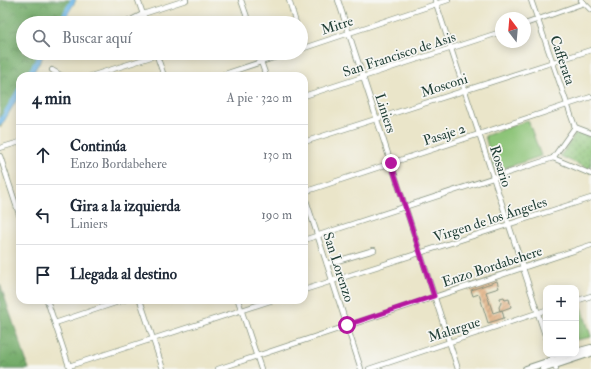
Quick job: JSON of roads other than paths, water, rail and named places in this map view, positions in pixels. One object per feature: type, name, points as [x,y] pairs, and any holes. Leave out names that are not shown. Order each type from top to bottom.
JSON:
[{"type":"main road","points":[[579,351],[591,348]]},
{"type":"main road","points":[[526,369],[591,353]]},
{"type":"main road","points":[[543,369],[565,357]]},
{"type":"street","points":[[138,0],[143,14]]},
{"type":"street","points":[[139,16],[186,0]]},
{"type":"street","points":[[241,0],[247,16]]},
{"type":"street","points":[[289,0],[294,16]]},
{"type":"street","name":"Liniers","points":[[338,0],[458,369]]},
{"type":"street","name":"Mitre","points":[[308,46],[435,2],[448,0]]},
{"type":"street","name":"Cafferata","points":[[531,0],[575,127]]},
{"type":"street","name":"Rosario","points":[[435,2],[543,329]]},
{"type":"street","points":[[531,22],[582,2],[591,10]]},
{"type":"street","name":"San Francisco de Asis","points":[[308,95],[495,34]]},
{"type":"street","name":"Mosconi","points":[[308,141],[591,50]]},
{"type":"street","points":[[103,72],[138,60]]},
{"type":"street","points":[[158,60],[163,72]]},
{"type":"street","points":[[231,72],[267,60]]},
{"type":"street","points":[[261,62],[265,72]]},
{"type":"street","name":"Pasaje 2","points":[[308,192],[591,97]]},
{"type":"street","points":[[308,239],[553,158],[575,127],[591,133]]},
{"type":"street","points":[[0,148],[16,143]]},
{"type":"street","points":[[0,156],[16,206]]},
{"type":"street","points":[[553,158],[591,175]]},
{"type":"street","name":"Virgen de los Ángeles","points":[[308,289],[591,198]]},
{"type":"street","name":"San Lorenzo","points":[[308,205],[361,369]]},
{"type":"street","name":"Enzo Bordabehere","points":[[218,369],[591,245]]},
{"type":"street","points":[[327,264],[374,250]]},
{"type":"street","points":[[579,299],[591,296]]},
{"type":"street","points":[[48,304],[69,367],[261,304]]},
{"type":"street","points":[[54,323],[112,304]]},
{"type":"street","points":[[141,304],[163,369]]},
{"type":"street","points":[[240,304],[261,369]]},
{"type":"street","name":"Malargue","points":[[369,369],[543,311]]},
{"type":"waterway","points":[[64,16],[73,0]]},
{"type":"waterway","points":[[30,72],[38,60]]},
{"type":"waterway","points":[[0,123],[16,96]]}]
